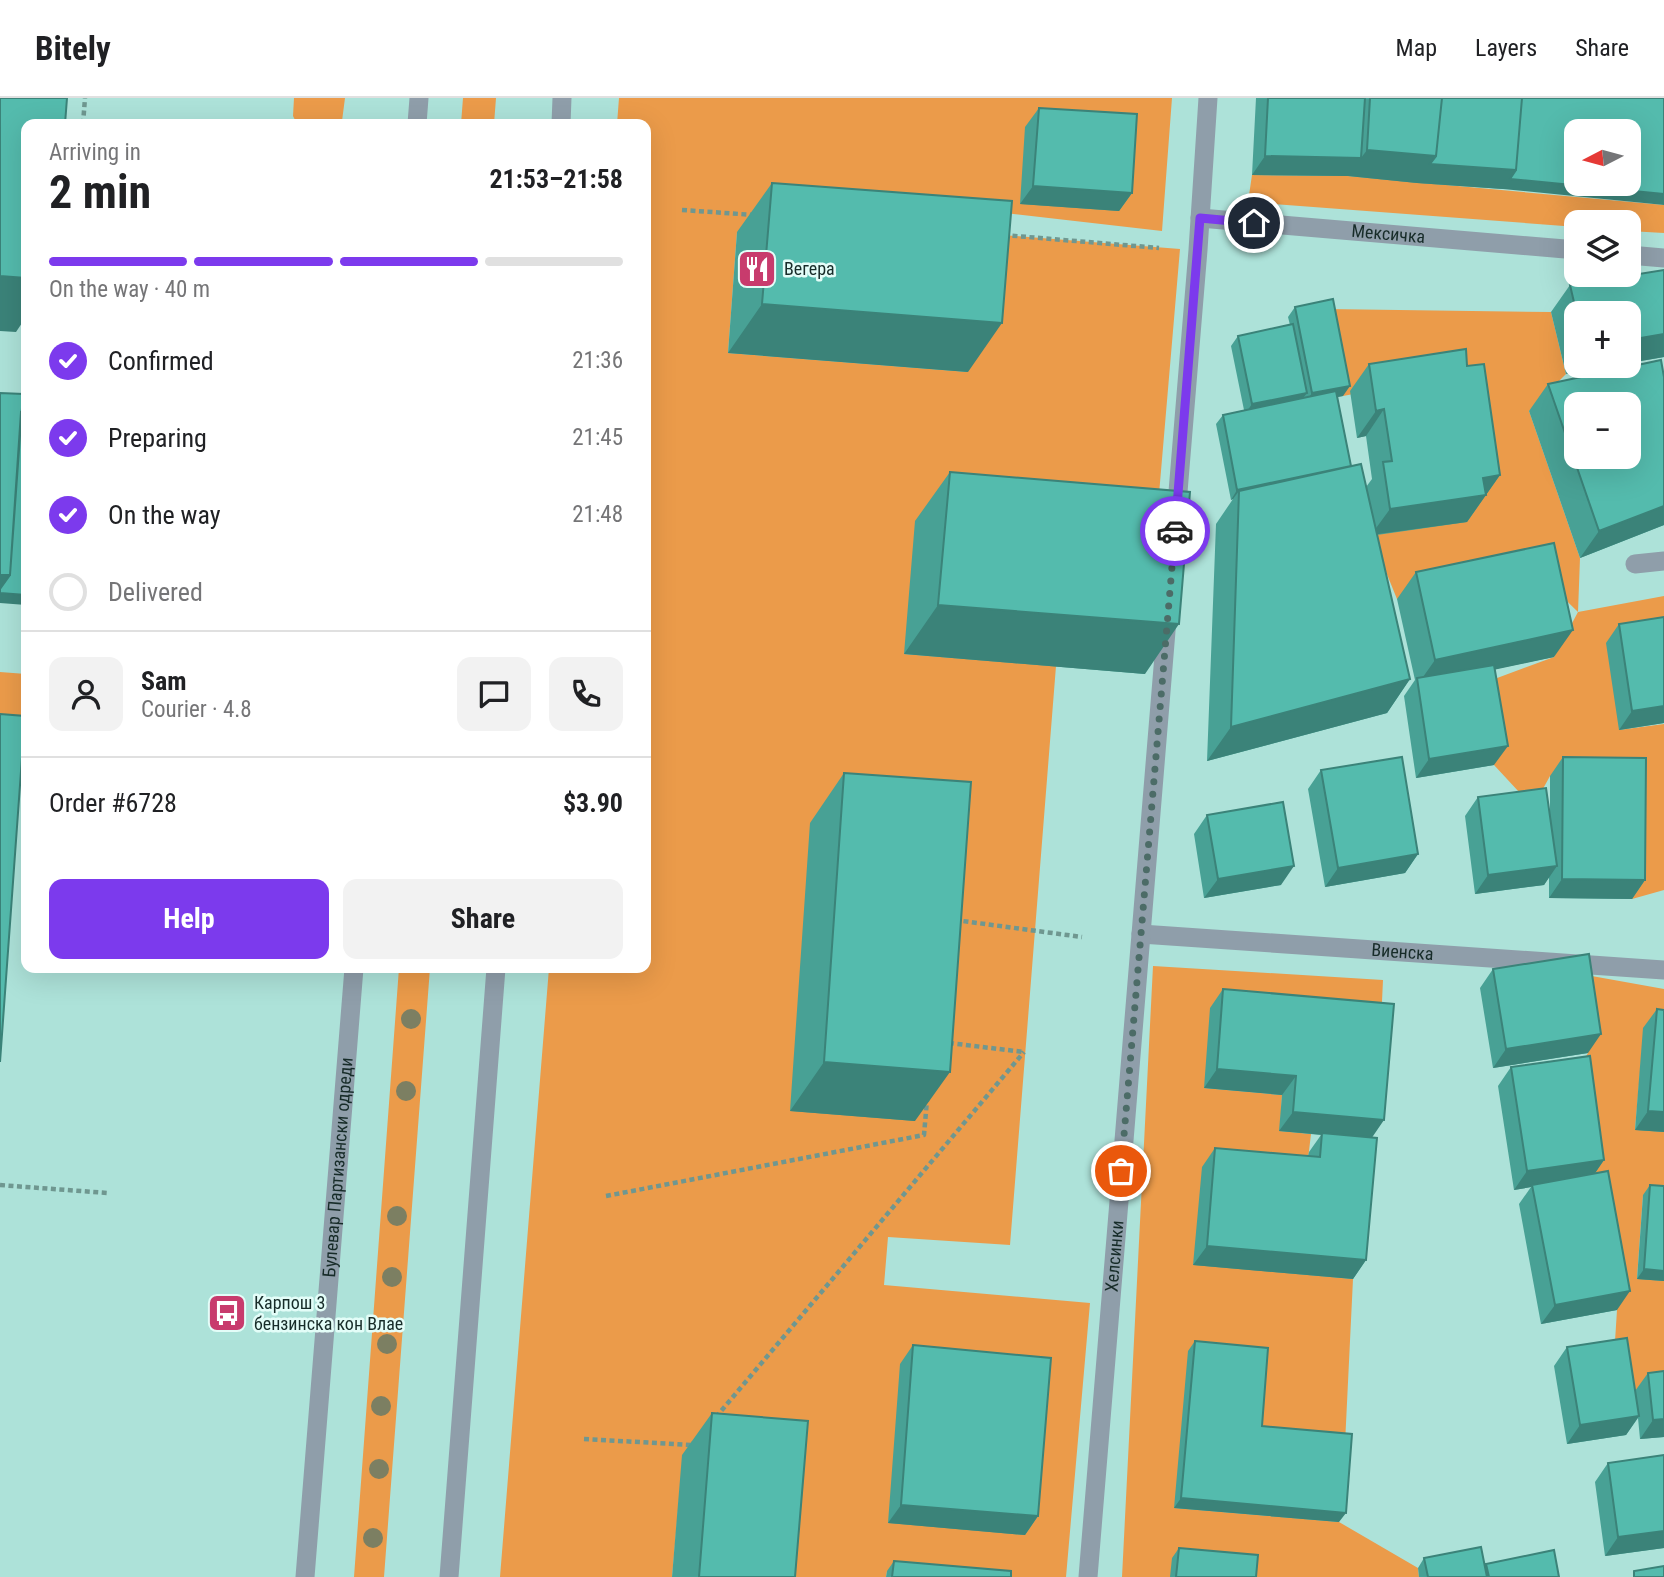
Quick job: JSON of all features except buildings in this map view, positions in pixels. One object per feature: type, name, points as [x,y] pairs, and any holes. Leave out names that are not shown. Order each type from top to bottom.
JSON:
[{"type":"street","points":[[417,119],[419,98]]},
{"type":"street","points":[[561,119],[562,98]]},
{"type":"street","points":[[1174,541],[1208,98]]},
{"type":"street","name":"Мексичка","points":[[1200,218],[1564,249]]},
{"type":"street","points":[[1641,256],[1664,258]]},
{"type":"street","points":[[1635,564],[1664,561]]},
{"type":"street","name":"Хелсинки","points":[[1088,1577],[1169,597]]},
{"type":"street","name":"Виенска","points":[[1141,934],[1664,970]]},
{"type":"street","name":"Булевар Партизански одреди","points":[[305,1577],[354,973]]},
{"type":"street","points":[[449,1577],[496,973]]},
{"type":"path","points":[[83,119],[85,98]]},
{"type":"path","points":[[682,209],[763,216]]},
{"type":"path","points":[[991,234],[1198,250]]},
{"type":"path","points":[[943,918],[1082,937]]},
{"type":"path","points":[[710,1424],[1024,1052],[945,1043]]},
{"type":"path","points":[[606,1196],[925,1135],[928,1095]]},
{"type":"path","points":[[0,1185],[107,1193]]},
{"type":"path","points":[[584,1439],[692,1445],[701,1434]]},
{"type":"shaded area","points":[[294,98],[345,98],[342,119],[294,119]]},
{"type":"shaded area","points":[[463,98],[496,98],[494,119],[461,119]]},
{"type":"shaded area","points":[[619,98],[1172,98],[1162,231],[979,210],[978,233],[1180,249],[1155,541],[904,654],[1056,666],[1010,1245],[888,1237],[884,1285],[1090,1303],[1066,1577],[961,1577],[887,1571],[886,1577],[769,1577],[683,1455],[672,1577],[500,1577],[549,973],[651,973],[651,119],[617,119]],"holes":[[[737,232],[977,250],[968,372],[728,353]]]},
{"type":"shaded area","points":[[1252,175],[1348,176],[1664,205],[1664,233],[1641,232],[1641,210],[1564,210],[1564,226],[1248,202]]},
{"type":"shaded area","points":[[1326,309],[1551,312],[1564,376],[1529,411],[1580,558],[1578,612],[1535,570],[1397,599],[1371,535],[1446,376],[1343,396]]},
{"type":"shaded area","points":[[1664,596],[1664,634],[1619,730],[1664,724],[1664,890],[1632,899],[1550,776],[1533,807],[1494,765],[1481,684],[1554,657],[1578,612]]},
{"type":"shaded area","points":[[0,672],[21,674],[21,734],[0,732]]},
{"type":"shaded area","points":[[1153,966],[1383,980],[1381,1023],[1204,1088],[1282,1095],[1280,1131],[1311,1134],[1306,1176],[1193,1264],[1353,1279],[1345,1444],[1175,1508],[1339,1522],[1418,1568],[1419,1577],[1122,1577]]},
{"type":"shaded area","points":[[399,973],[430,973],[384,1577],[354,1577]]},
{"type":"shaded area","points":[[1575,973],[1664,989],[1664,1030],[1644,1028],[1635,1129],[1664,1132],[1664,1197],[1643,1195],[1637,1278],[1664,1281],[1664,1389],[1635,1392],[1614,1357],[1617,1310],[1576,1074],[1588,1053]]},
{"type":"way so far","points":[[1121,1171],[1175,531]]},
{"type":"place","name":"Вегера","points":[[757,269]]},
{"type":"place","name":"Карпош 3 бензинска кон Влае","points":[[227,1313]]},
{"type":"route","points":[[1175,531],[1200,218],[1254,223]]}]
